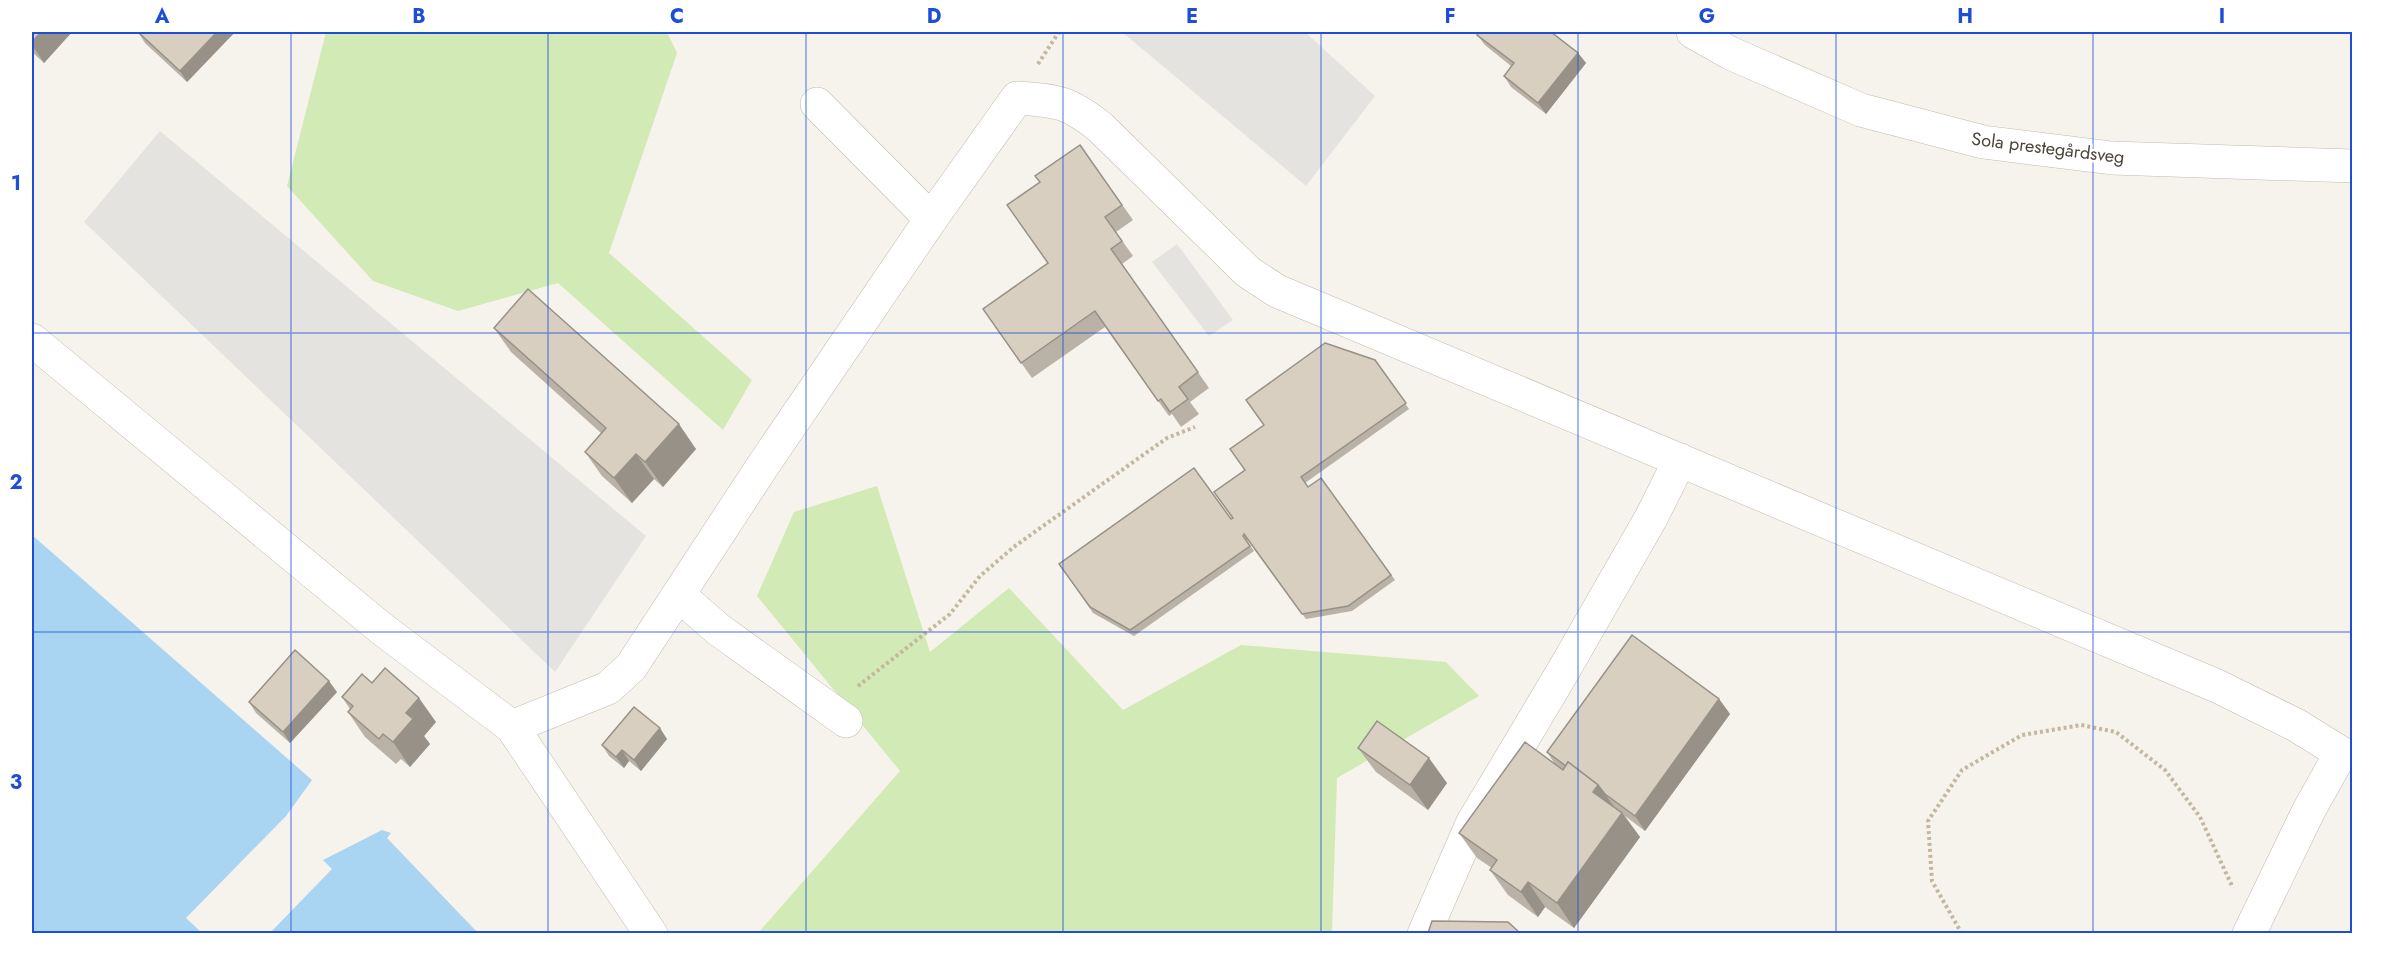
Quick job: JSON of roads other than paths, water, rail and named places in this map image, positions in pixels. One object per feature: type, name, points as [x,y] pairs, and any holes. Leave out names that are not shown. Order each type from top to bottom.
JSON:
[{"type":"street","name":"Sola prestegårdsveg","points":[[1693,32],[1730,53],[1862,111],[1983,142],[2112,158],[2352,166]]},
{"type":"street","points":[[512,727],[608,688],[631,667],[680,596],[762,467],[931,219],[1017,98],[1059,102],[1075,108],[1100,127],[1248,272],[1277,291],[2217,686],[2296,725],[2341,753],[2309,810],[2250,931]]},
{"type":"street","points":[[817,104],[931,219]]},
{"type":"street","points":[[32,340],[354,607],[512,727],[651,933]]},
{"type":"street","points":[[1424,933],[1472,824],[1593,618],[1680,460]]},
{"type":"street","points":[[680,596],[719,630],[835,713]]},
{"type":"water","points":[[32,535],[312,780],[286,816],[186,918],[202,933],[32,933]]},
{"type":"water","points":[[382,830],[391,833],[387,838],[478,933],[270,933],[332,869],[323,860]]}]
